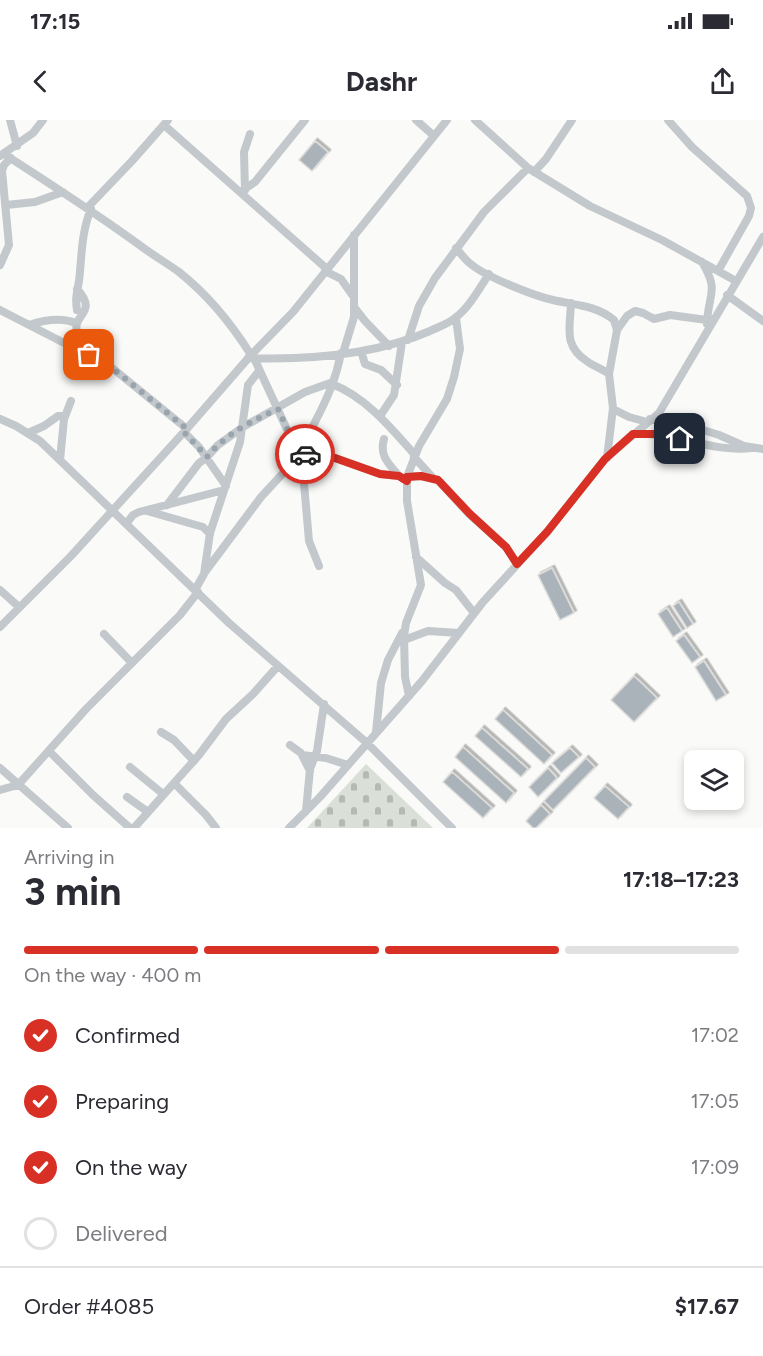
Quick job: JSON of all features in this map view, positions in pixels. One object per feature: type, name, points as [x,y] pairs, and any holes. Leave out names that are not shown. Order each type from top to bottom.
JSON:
[{"type":"street","points":[[10,120],[17,146]]},
{"type":"street","points":[[0,265],[9,245],[2,171],[5,156],[33,133],[43,120]]},
{"type":"street","points":[[242,191],[255,182],[305,120]]},
{"type":"street","points":[[417,120],[433,135]]},
{"type":"street","points":[[0,627],[71,556],[293,312],[447,120]]},
{"type":"street","points":[[475,120],[531,170],[591,206],[627,222],[736,281]]},
{"type":"street","points":[[380,417],[394,395],[405,341],[419,306],[435,278],[484,212],[546,159],[572,120]]},
{"type":"street","points":[[668,120],[692,147],[741,190],[750,201],[749,216],[719,272],[717,286],[712,293]]},
{"type":"street","points":[[77,310],[75,300],[89,208],[166,123],[326,270],[341,279],[353,296]]},
{"type":"street","points":[[242,191],[244,152],[250,134]]},
{"type":"street","points":[[5,156],[89,208],[148,252],[177,270],[202,292],[236,330],[259,371],[298,452],[303,472],[309,541],[319,566]]},
{"type":"street","points":[[4,204],[35,202],[63,192]]},
{"type":"street","points":[[0,790],[18,785],[86,709],[180,615],[197,591],[205,573],[261,497],[310,437],[314,424],[324,408],[352,329],[354,235]]},
{"type":"street","points":[[289,828],[408,696],[474,613],[547,532],[607,458],[659,412],[763,237]]},
{"type":"street","points":[[456,248],[472,265],[489,274],[533,294],[585,305],[609,316],[616,323],[617,330],[609,374],[613,409],[607,458]]},
{"type":"street","points":[[702,262],[711,277],[712,293],[707,332]]},
{"type":"street","points":[[251,357],[291,358],[342,353],[389,346],[405,341],[456,318],[489,274]]},
{"type":"street","points":[[77,289],[84,297],[86,304],[83,314],[76,323],[78,335],[89,346],[89,355]]},
{"type":"street","points":[[727,295],[763,321]]},
{"type":"street","points":[[571,303],[569,338],[571,345],[587,362],[609,374]]},
{"type":"street","points":[[354,307],[389,346]]},
{"type":"street","points":[[0,310],[111,367],[185,431],[207,457],[225,488]]},
{"type":"street","points":[[617,330],[627,316],[635,311],[654,319],[670,315],[707,320]]},
{"type":"street","points":[[376,733],[381,683],[388,660],[405,627],[421,585],[404,478],[447,399],[460,349],[456,318]]},
{"type":"street","points":[[29,325],[56,320],[76,323]]},
{"type":"street","points":[[361,351],[362,361],[365,364],[381,370],[397,385]]},
{"type":"street","points":[[205,573],[210,534],[243,427],[248,386],[259,371]]},
{"type":"street","points":[[167,505],[190,472],[218,445],[243,427],[305,392],[333,383],[380,417],[433,478],[445,486],[470,514],[506,547],[517,564]]},
{"type":"street","points":[[60,460],[65,416],[71,401]]},
{"type":"street","points":[[613,409],[629,417],[697,428],[763,450]]},
{"type":"street","points":[[28,433],[45,426],[58,416],[65,416]]},
{"type":"street","points":[[0,420],[40,441],[277,667],[324,704],[367,743],[452,828]]},
{"type":"street","points":[[633,434],[656,434],[733,450],[752,448]]},
{"type":"street","points":[[384,439],[382,452],[384,458],[404,478]]},
{"type":"street","points":[[298,452],[335,458],[380,474],[404,478],[433,478]]},
{"type":"street","points":[[126,525],[133,515],[225,488]]},
{"type":"street","points":[[146,511],[202,527],[210,534]]},
{"type":"street","points":[[416,557],[456,590],[474,613]]},
{"type":"street","points":[[0,590],[19,607]]},
{"type":"street","points":[[405,627],[405,677],[408,696]]},
{"type":"street","points":[[404,640],[428,631],[459,633]]},
{"type":"street","points":[[104,634],[132,663]]},
{"type":"street","points":[[49,751],[93,795],[132,828],[194,761],[226,719],[277,667]]},
{"type":"street","points":[[306,811],[309,771],[315,756],[324,704]]},
{"type":"street","points":[[161,732],[174,740],[194,761]]},
{"type":"street","points":[[290,745],[302,755],[309,771]]},
{"type":"street","points":[[302,755],[348,765]]},
{"type":"street","points":[[130,767],[163,794]]},
{"type":"street","points":[[0,768],[68,828]]},
{"type":"street","points":[[174,783],[216,828]]},
{"type":"street","points":[[127,797],[148,812]]},
{"type":"green space","points":[[366,764],[433,828],[307,828]]},
{"type":"building","points":[[315,141],[328,152],[312,171],[299,160]]},
{"type":"building","points":[[552,568],[574,613],[560,620],[538,575]]},
{"type":"building","points":[[679,602],[693,624],[687,628],[673,606]]},
{"type":"building","points":[[667,608],[682,631],[673,637],[658,614]]},
{"type":"building","points":[[684,635],[700,657],[692,663],[676,641]]},
{"type":"building","points":[[704,661],[726,695],[716,701],[695,667]]},
{"type":"building","points":[[634,676],[657,698],[634,722],[611,700]]},
{"type":"building","points":[[503,710],[552,755],[544,764],[495,719]]},
{"type":"building","points":[[482,728],[528,769],[521,777],[475,736]]},
{"type":"building","points":[[463,747],[514,793],[506,803],[455,757]]},
{"type":"building","points":[[570,748],[579,757],[561,773],[552,763]]},
{"type":"building","points":[[586,758],[595,767],[553,810],[544,801]]},
{"type":"building","points":[[548,768],[557,778],[538,797],[529,787]]},
{"type":"building","points":[[452,772],[492,808],[483,818],[443,782]]},
{"type":"building","points":[[605,786],[629,807],[618,819],[594,798]]},
{"type":"building","points":[[541,805],[550,814],[536,828],[533,828],[526,821]]},
{"type":"way so far","points":[[89,355],[111,367],[187,429],[184,432],[207,457],[232,434],[250,422],[278,409],[296,448],[305,454]]},
{"type":"route","points":[[305,454],[335,458],[380,474],[403,477],[407,481],[407,477],[421,476],[438,480],[506,547],[517,564],[547,532],[605,459],[633,434],[656,434],[680,439]]}]
